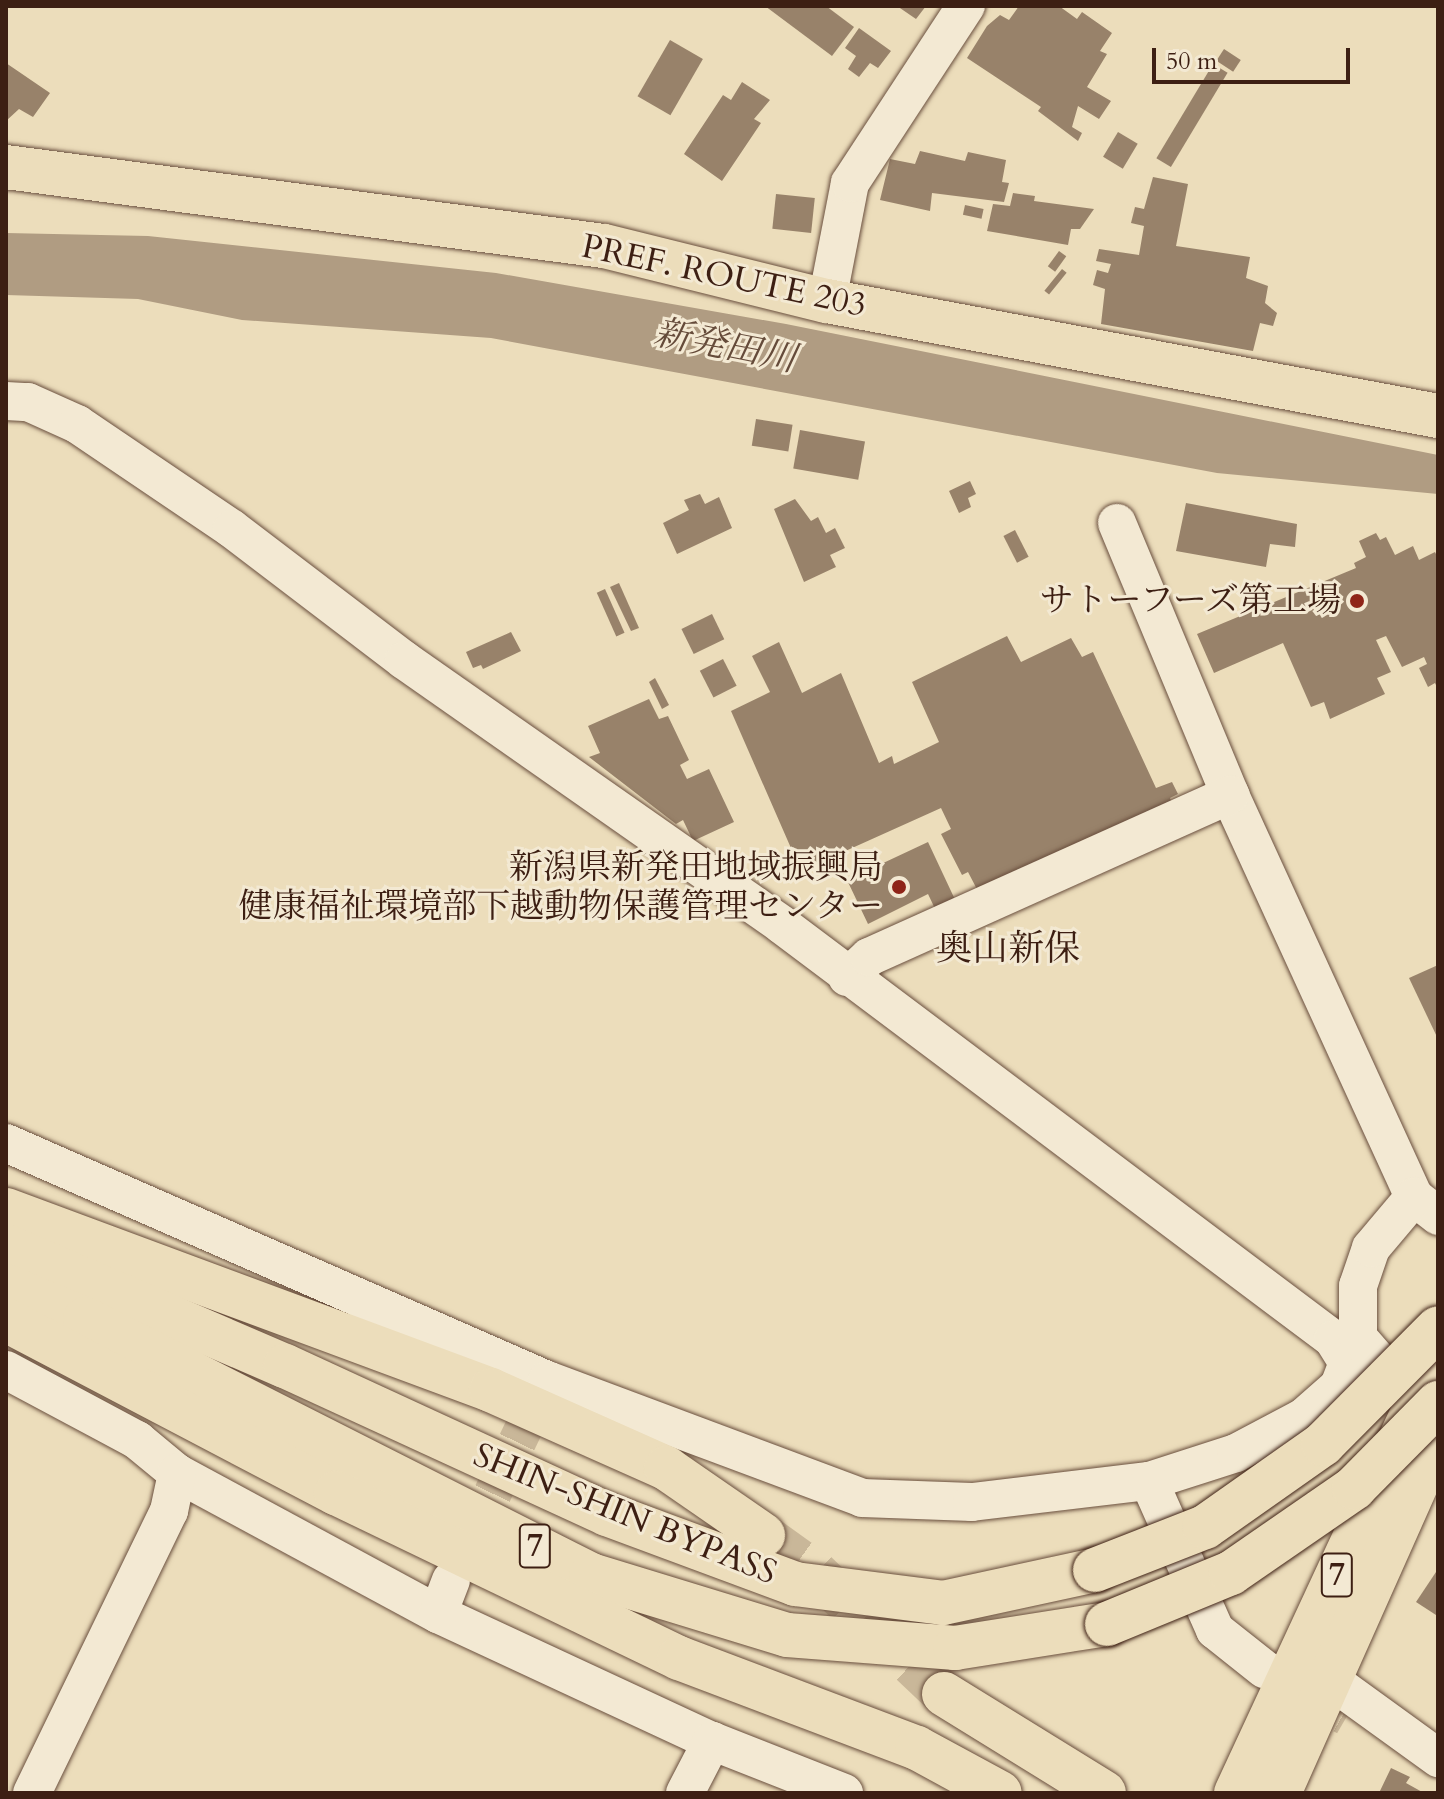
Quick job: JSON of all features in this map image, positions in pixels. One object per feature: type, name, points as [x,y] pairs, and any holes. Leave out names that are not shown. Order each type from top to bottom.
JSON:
[{"type":"main road","name":"PREF. ROUTE 203","points":[[6,167],[604,246],[827,301],[1438,416]]},
{"type":"main road","points":[[6,1210],[491,1390],[666,1468],[763,1535]]},
{"type":"main road","name":"SHIN-SHIN BYPASS","points":[[6,1246],[271,1360],[607,1514],[795,1584],[943,1603],[1095,1570],[1205,1527],[1323,1444],[1438,1328]]},
{"type":"main road","name":"SHIN-SHIN BYPASS","points":[[6,1286],[85,1319],[591,1575],[787,1635],[955,1648],[1107,1624],[1231,1573],[1354,1488],[1432,1419]]},
{"type":"main road","name":"7","points":[[6,1320],[336,1493],[650,1644],[917,1748],[1000,1793]]},
{"type":"main road","name":"7","points":[[1279,1793],[1338,1698],[1432,1419],[1438,1357]]},
{"type":"main road","name":"7","points":[[1236,1793],[1432,1419]]},
{"type":"main road","points":[[944,1694],[1104,1793]]},
{"type":"street","points":[[827,301],[850,183],[966,6]]},
{"type":"street","points":[[6,401],[28,402],[77,424],[219,520],[404,660],[782,925],[847,977],[1333,1339],[1353,1350],[1432,1419]]},
{"type":"street","points":[[6,1143],[545,1383],[862,1498],[972,1502],[1149,1481],[1236,1453],[1304,1417],[1339,1386],[1353,1350],[1358,1286],[1371,1248],[1426,1206],[1230,795],[1117,523]]},
{"type":"street","points":[[847,977],[869,957],[1230,795]]},
{"type":"street","points":[[6,1370],[137,1440],[177,1473],[444,1597],[712,1741],[844,1793]]},
{"type":"street","points":[[32,1793],[169,1511],[177,1473]]},
{"type":"street","points":[[1149,1481],[1215,1630],[1264,1669]]},
{"type":"street","points":[[1338,1698],[1438,1758]]},
{"type":"street","points":[[1338,1698],[1438,1768]]},
{"type":"street","points":[[685,1793],[712,1741]]},
{"type":"water","name":"新発田川","points":[[6,233],[148,236],[496,273],[786,324],[1438,455],[1438,494],[1217,473],[491,338],[242,320],[138,299],[6,295]]},
{"type":"building","points":[[765,6],[826,6],[854,27],[832,56]]},
{"type":"building","points":[[897,6],[926,6],[916,19]]},
{"type":"building","points":[[1019,6],[1059,6],[1077,19],[1082,12],[1112,33],[1100,51],[1107,54],[1087,87],[1111,101],[1099,119],[1078,106],[1072,127],[1082,133],[1078,141],[1038,111],[1041,107],[967,58],[987,26],[1000,15],[1009,20]]},
{"type":"building","points":[[859,28],[891,51],[878,68],[870,63],[859,77],[848,69],[856,56],[845,48]]},
{"type":"building","points":[[670,40],[703,59],[670,115],[638,96]]},
{"type":"building","points":[[1224,49],[1241,60],[1233,72],[1216,61]]},
{"type":"building","points":[[6,63],[50,93],[33,117],[19,109],[6,121]]},
{"type":"building","points":[[1213,64],[1228,73],[1171,167],[1156,158]]},
{"type":"building","points":[[742,82],[770,100],[754,119],[761,123],[722,181],[684,154],[723,95],[731,100]]},
{"type":"building","points":[[1118,132],[1138,144],[1123,169],[1103,157]]},
{"type":"building","points":[[920,151],[965,161],[968,152],[1006,160],[1002,182],[1009,183],[1004,202],[932,193],[930,211],[880,200],[890,159],[915,164]]},
{"type":"building","points":[[1153,177],[1188,184],[1176,246],[1250,257],[1246,278],[1268,286],[1265,303],[1277,313],[1273,326],[1260,323],[1253,351],[1101,324],[1105,289],[1093,285],[1097,270],[1108,273],[1111,264],[1096,261],[1099,249],[1139,255],[1144,226],[1131,223],[1135,207],[1144,209]]},
{"type":"building","points":[[1013,193],[1035,196],[1034,201],[1094,209],[1080,229],[1071,229],[1068,245],[987,231],[993,204],[1010,206]]},
{"type":"building","points":[[776,194],[815,198],[811,233],[772,229]]},
{"type":"building","points":[[965,205],[984,209],[982,219],[963,215]]},
{"type":"building","points":[[1059,251],[1066,256],[1055,272],[1048,266]]},
{"type":"building","points":[[1062,269],[1067,273],[1049,295],[1044,291]]},
{"type":"building","points":[[756,419],[793,425],[788,451],[752,446]]},
{"type":"building","points":[[800,430],[865,441],[858,480],[793,468]]},
{"type":"building","points":[[970,481],[976,494],[968,498],[971,507],[959,513],[949,491]]},
{"type":"building","points":[[700,494],[705,504],[719,497],[732,528],[677,554],[663,523],[689,510],[684,500]]},
{"type":"building","points":[[795,499],[811,521],[818,517],[826,533],[835,528],[845,548],[830,555],[836,567],[804,582],[774,509]]},
{"type":"building","points":[[1186,503],[1297,524],[1295,547],[1270,544],[1266,567],[1176,551]]},
{"type":"building","points":[[1015,530],[1029,557],[1017,563],[1003,536]]},
{"type":"building","name":"サトーフーズ第工場","points":[[1376,533],[1380,540],[1386,537],[1395,555],[1413,546],[1419,560],[1435,552],[1438,558],[1438,689],[1435,683],[1428,687],[1419,668],[1427,664],[1424,657],[1402,667],[1386,636],[1376,640],[1391,672],[1377,678],[1385,694],[1330,719],[1324,702],[1311,707],[1283,643],[1214,673],[1197,634],[1356,568],[1354,563],[1366,557],[1359,541]]},
{"type":"building","points":[[619,583],[639,628],[631,631],[610,587]]},
{"type":"building","points":[[605,589],[625,633],[616,637],[597,593]]},
{"type":"building","points":[[712,614],[724,639],[694,654],[681,629]]},
{"type":"building","points":[[511,632],[521,651],[483,669],[481,665],[473,668],[466,652]]},
{"type":"building","points":[[1007,636],[1021,662],[1071,638],[1082,657],[1093,652],[1156,788],[1172,782],[1178,794],[1170,798],[1174,808],[981,897],[968,872],[962,875],[941,834],[951,829],[941,808],[801,871],[731,711],[770,692],[752,656],[779,642],[802,693],[841,673],[879,763],[892,756],[894,764],[939,742],[912,682]]},
{"type":"building","points":[[723,659],[737,686],[713,698],[700,671]]},
{"type":"building","points":[[655,678],[669,705],[662,709],[649,682]]},
{"type":"building","points":[[649,699],[659,719],[668,716],[689,760],[680,765],[687,779],[709,769],[734,822],[693,841],[683,820],[676,824],[589,757],[600,753],[588,726]]},
{"type":"building","name":"新潟県新発田地域振興局 健康福祉環境部下越動物保護管理センター","points":[[928,842],[958,906],[938,915],[928,894],[868,924],[847,880]]},
{"type":"building","points":[[1438,965],[1438,1039],[1409,978]]},
{"type":"building","points":[[1438,1569],[1438,1612],[1436,1615],[1416,1602]]},
{"type":"building","points":[[1391,1768],[1410,1777],[1406,1783],[1424,1793],[1379,1793]]},
{"type":"tunnel","points":[[468,1545],[544,1386]]},
{"type":"tunnel","points":[[763,1535],[816,1573],[944,1694]]},
{"type":"tunnel","points":[[1294,1686],[1347,1717]]},
{"type":"place","name":"サトーフーズ第工場","points":[[1357,601]]},
{"type":"place","name":"新潟県新発田地域振興局 健康福祉環境部下越動物保護管理センター","points":[[899,887]]},
{"type":"district","name":"奥山新保","points":[[1008,949]]}]
